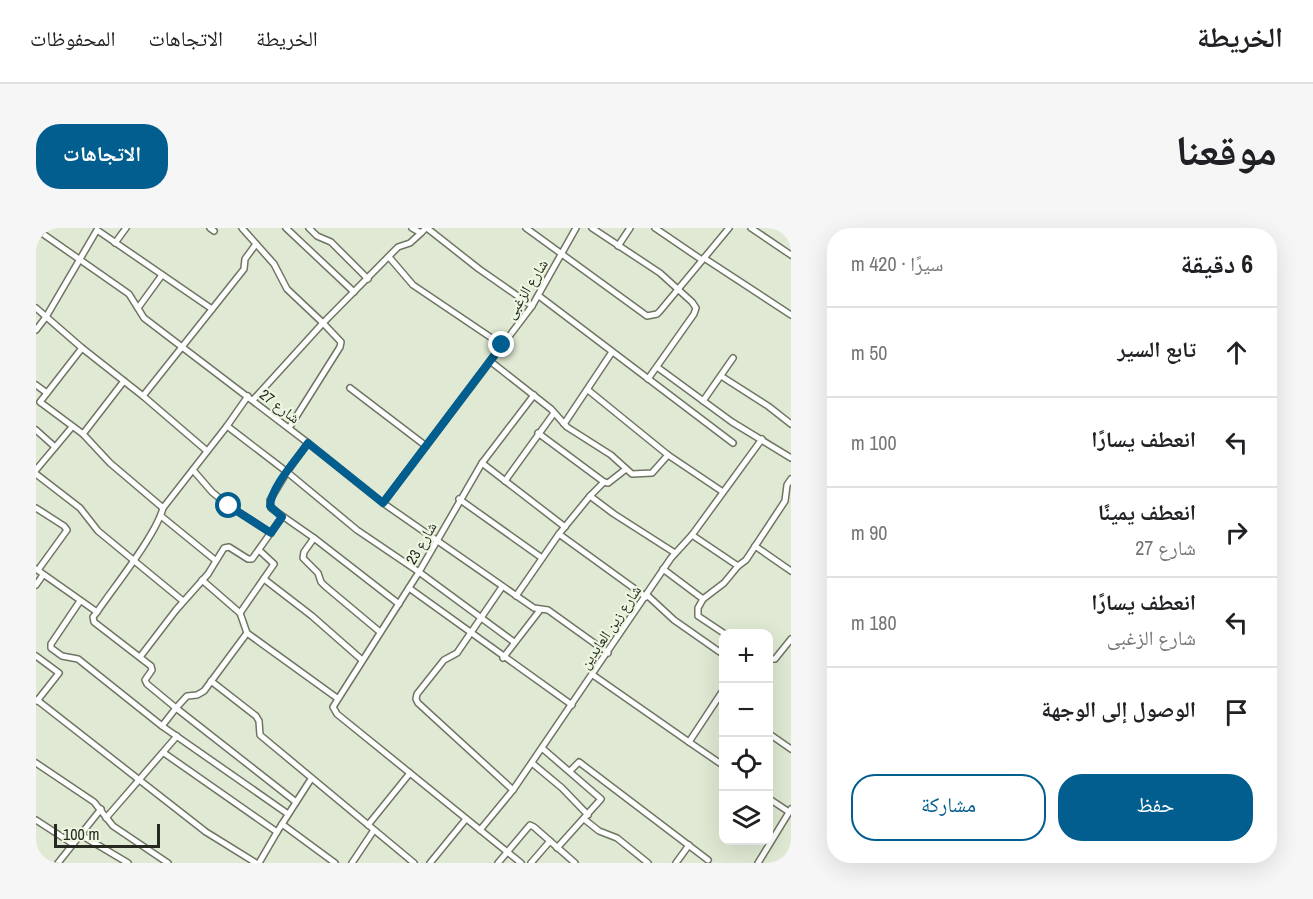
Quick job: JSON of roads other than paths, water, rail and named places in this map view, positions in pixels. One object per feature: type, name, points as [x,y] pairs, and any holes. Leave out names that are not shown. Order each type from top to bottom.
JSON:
[{"type":"street","points":[[116,243],[126,228]]},
{"type":"street","points":[[242,228],[274,264],[287,289],[339,338],[341,346],[289,428]]},
{"type":"street","points":[[286,228],[354,292]]},
{"type":"street","points":[[309,228],[317,236],[331,242],[368,279]]},
{"type":"street","points":[[412,228],[421,234]]},
{"type":"street","points":[[296,802],[147,684],[145,680],[152,668],[94,622],[93,617],[161,516],[163,508],[227,426],[251,398],[398,247],[410,243],[427,228],[479,269],[532,306]]},
{"type":"street","points":[[526,228],[647,315],[657,314],[729,228]]},
{"type":"street","name":"شارع الزغبى","points":[[383,503],[532,306],[576,228]]},
{"type":"street","points":[[592,228],[660,273],[692,302],[696,311],[648,380]]},
{"type":"street","points":[[655,228],[791,315]]},
{"type":"street","points":[[751,228],[791,255]]},
{"type":"street","name":"شارع 27","points":[[36,229],[129,294],[142,316],[251,398],[383,503],[502,587],[540,610],[548,610],[608,653]]},
{"type":"street","points":[[36,330],[80,259],[95,229],[212,309]]},
{"type":"street","points":[[618,246],[627,229]]},
{"type":"street","points":[[143,396],[244,269],[245,259],[256,244]]},
{"type":"street","points":[[389,257],[413,285],[502,345]]},
{"type":"street","points":[[138,308],[162,275]]},
{"type":"street","points":[[539,296],[733,443]]},
{"type":"street","points":[[36,308],[207,451]]},
{"type":"street","points":[[36,408],[82,348]]},
{"type":"street","points":[[564,424],[612,352]]},
{"type":"street","points":[[703,401],[733,358]]},
{"type":"street","points":[[490,361],[534,395],[564,424],[588,442],[611,455],[632,474],[652,473],[668,455]]},
{"type":"street","points":[[657,366],[732,422],[791,458]]},
{"type":"street","points":[[721,376],[768,406],[791,424]]},
{"type":"street","points":[[83,434],[124,381]]},
{"type":"street","points":[[36,385],[47,393]]},
{"type":"street","points":[[350,388],[426,446]]},
{"type":"street","points":[[588,390],[668,455],[723,492]]},
{"type":"street","name":"شارع 23","points":[[410,773],[337,714],[333,707],[419,572],[459,499],[482,463],[534,395]]},
{"type":"street","points":[[40,402],[83,434],[110,463],[163,508]]},
{"type":"street","points":[[505,481],[554,413]]},
{"type":"street","points":[[227,426],[357,530],[419,572],[514,642]]},
{"type":"street","points":[[72,427],[36,472],[80,508],[98,531],[134,558],[183,601]]},
{"type":"street","points":[[36,430],[55,447]]},
{"type":"street","points":[[538,433],[604,482],[612,482],[626,469]]},
{"type":"street","name":"شارع زين العابدين","points":[[480,830],[513,790],[675,553],[692,535],[762,439]]},
{"type":"street","points":[[308,443],[287,472],[269,503],[271,508],[399,604]]},
{"type":"street","points":[[482,463],[565,527]]},
{"type":"street","points":[[192,470],[212,492],[229,506],[271,533]]},
{"type":"street","points":[[719,629],[698,616],[698,608],[711,591],[724,583],[746,560],[785,501],[787,485],[791,478]]},
{"type":"street","points":[[516,596],[559,534],[590,495],[604,482]]},
{"type":"street","points":[[590,495],[675,553]]},
{"type":"street","points":[[459,499],[542,558]]},
{"type":"street","points":[[36,508],[64,526],[67,531],[37,569],[97,612]]},
{"type":"street","points":[[161,516],[215,560]]},
{"type":"street","points":[[140,657],[183,601],[208,574],[215,560],[227,546],[250,560],[254,558],[282,517]]},
{"type":"street","points":[[559,534],[646,596],[674,620],[719,652]]},
{"type":"street","points":[[692,535],[738,566]]},
{"type":"street","points":[[314,538],[304,552],[303,558],[318,573],[325,586],[380,632]]},
{"type":"street","points":[[755,546],[791,571]]},
{"type":"street","points":[[240,613],[274,563],[259,550]]},
{"type":"street","points":[[663,570],[703,599]]},
{"type":"street","points":[[36,585],[43,575]]},
{"type":"street","points":[[264,579],[312,616],[362,660]]},
{"type":"street","points":[[202,580],[240,613],[247,633],[337,698]]},
{"type":"street","points":[[502,587],[457,653],[444,660],[417,694],[416,701],[513,790]]},
{"type":"street","points":[[409,588],[503,658],[572,705]]},
{"type":"street","points":[[80,601],[51,644],[51,648],[62,656],[78,659],[162,726],[288,814]]},
{"type":"street","points":[[503,658],[540,610]]},
{"type":"street","points":[[162,726],[187,696],[201,693],[247,633]]},
{"type":"street","points":[[773,659],[791,639]]},
{"type":"street","points":[[36,656],[59,673],[37,701],[206,832],[258,863],[311,779]]},
{"type":"street","points":[[593,675],[719,763]]},
{"type":"street","points":[[211,681],[256,716],[259,721],[260,735],[414,863]]},
{"type":"street","points":[[689,742],[719,696]]},
{"type":"street","points":[[715,702],[719,704]]},
{"type":"street","points":[[106,818],[177,736]]},
{"type":"street","points":[[773,736],[791,749]]},
{"type":"street","points":[[542,748],[601,799],[557,848]]},
{"type":"street","points":[[164,753],[277,831]]},
{"type":"street","points":[[570,771],[579,762],[708,860]]},
{"type":"street","points":[[532,763],[562,788],[599,831],[617,838],[647,863]]},
{"type":"street","points":[[36,774],[38,765],[94,802],[116,828],[168,863]]},
{"type":"street","points":[[368,825],[410,773],[520,863]]},
{"type":"street","points":[[758,863],[790,813],[773,801]]},
{"type":"street","points":[[58,863],[101,809]]},
{"type":"street","points":[[430,863],[466,819]]},
{"type":"street","points":[[36,820],[73,843]]},
{"type":"street","points":[[282,824],[335,863]]},
{"type":"street","points":[[498,863],[530,825],[534,826],[575,863]]},
{"type":"street","points":[[352,863],[374,830]]},
{"type":"street","points":[[81,835],[128,863]]},
{"type":"street","points":[[531,863],[550,841]]},
{"type":"street","points":[[676,863],[689,845]]}]
